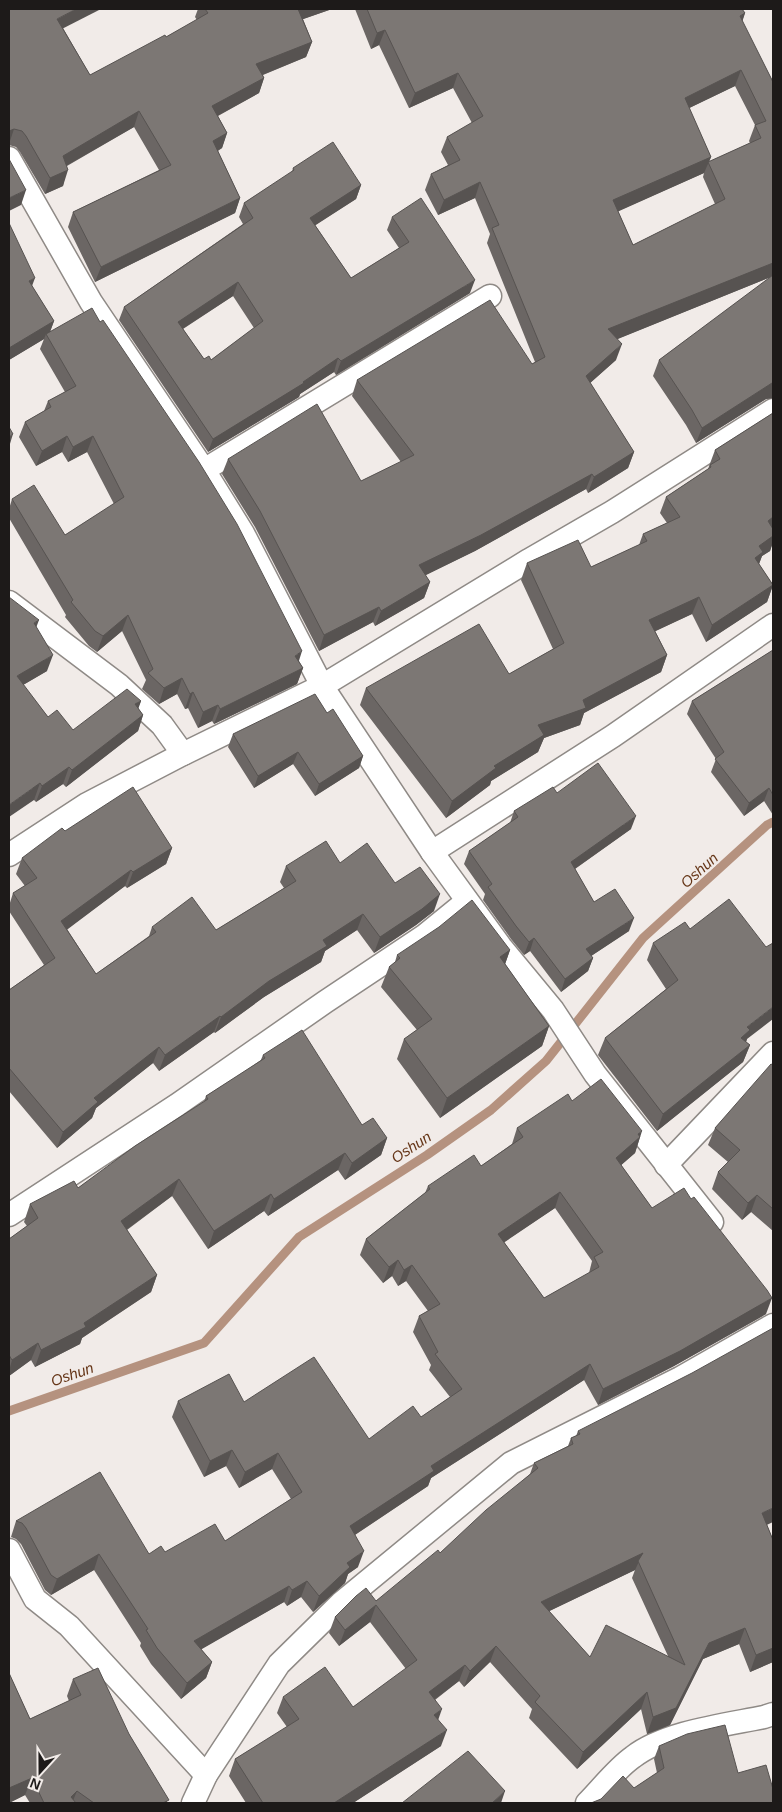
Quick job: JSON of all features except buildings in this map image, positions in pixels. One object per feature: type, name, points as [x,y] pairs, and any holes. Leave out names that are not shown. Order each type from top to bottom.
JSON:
[{"type":"street","points":[[9,158],[91,302],[204,470],[243,533],[322,686],[432,852],[501,947],[553,1010],[595,1074],[726,1239]]},
{"type":"street","points":[[204,470],[490,296]]},
{"type":"street","points":[[9,855],[87,804],[183,754],[322,686],[612,512],[773,410]]},
{"type":"street","points":[[9,602],[119,685],[162,725],[183,754]]},
{"type":"street","points":[[432,852],[613,736],[773,625]]},
{"type":"street","points":[[9,1215],[177,1105],[424,936],[467,901]]},
{"type":"street","points":[[666,1164],[773,1053]]},
{"type":"street","points":[[193,1803],[206,1775],[278,1664],[341,1603],[511,1463],[680,1378],[773,1325]]},
{"type":"street","points":[[9,1550],[35,1599],[69,1626],[206,1775]]},
{"type":"street","points":[[587,1803],[633,1756],[657,1744],[686,1733],[770,1721]]},
{"type":"waterway","name":"Oshun","points":[[9,1411],[204,1343],[299,1237],[427,1155],[491,1110],[546,1061],[643,938],[767,825],[773,822]]}]
